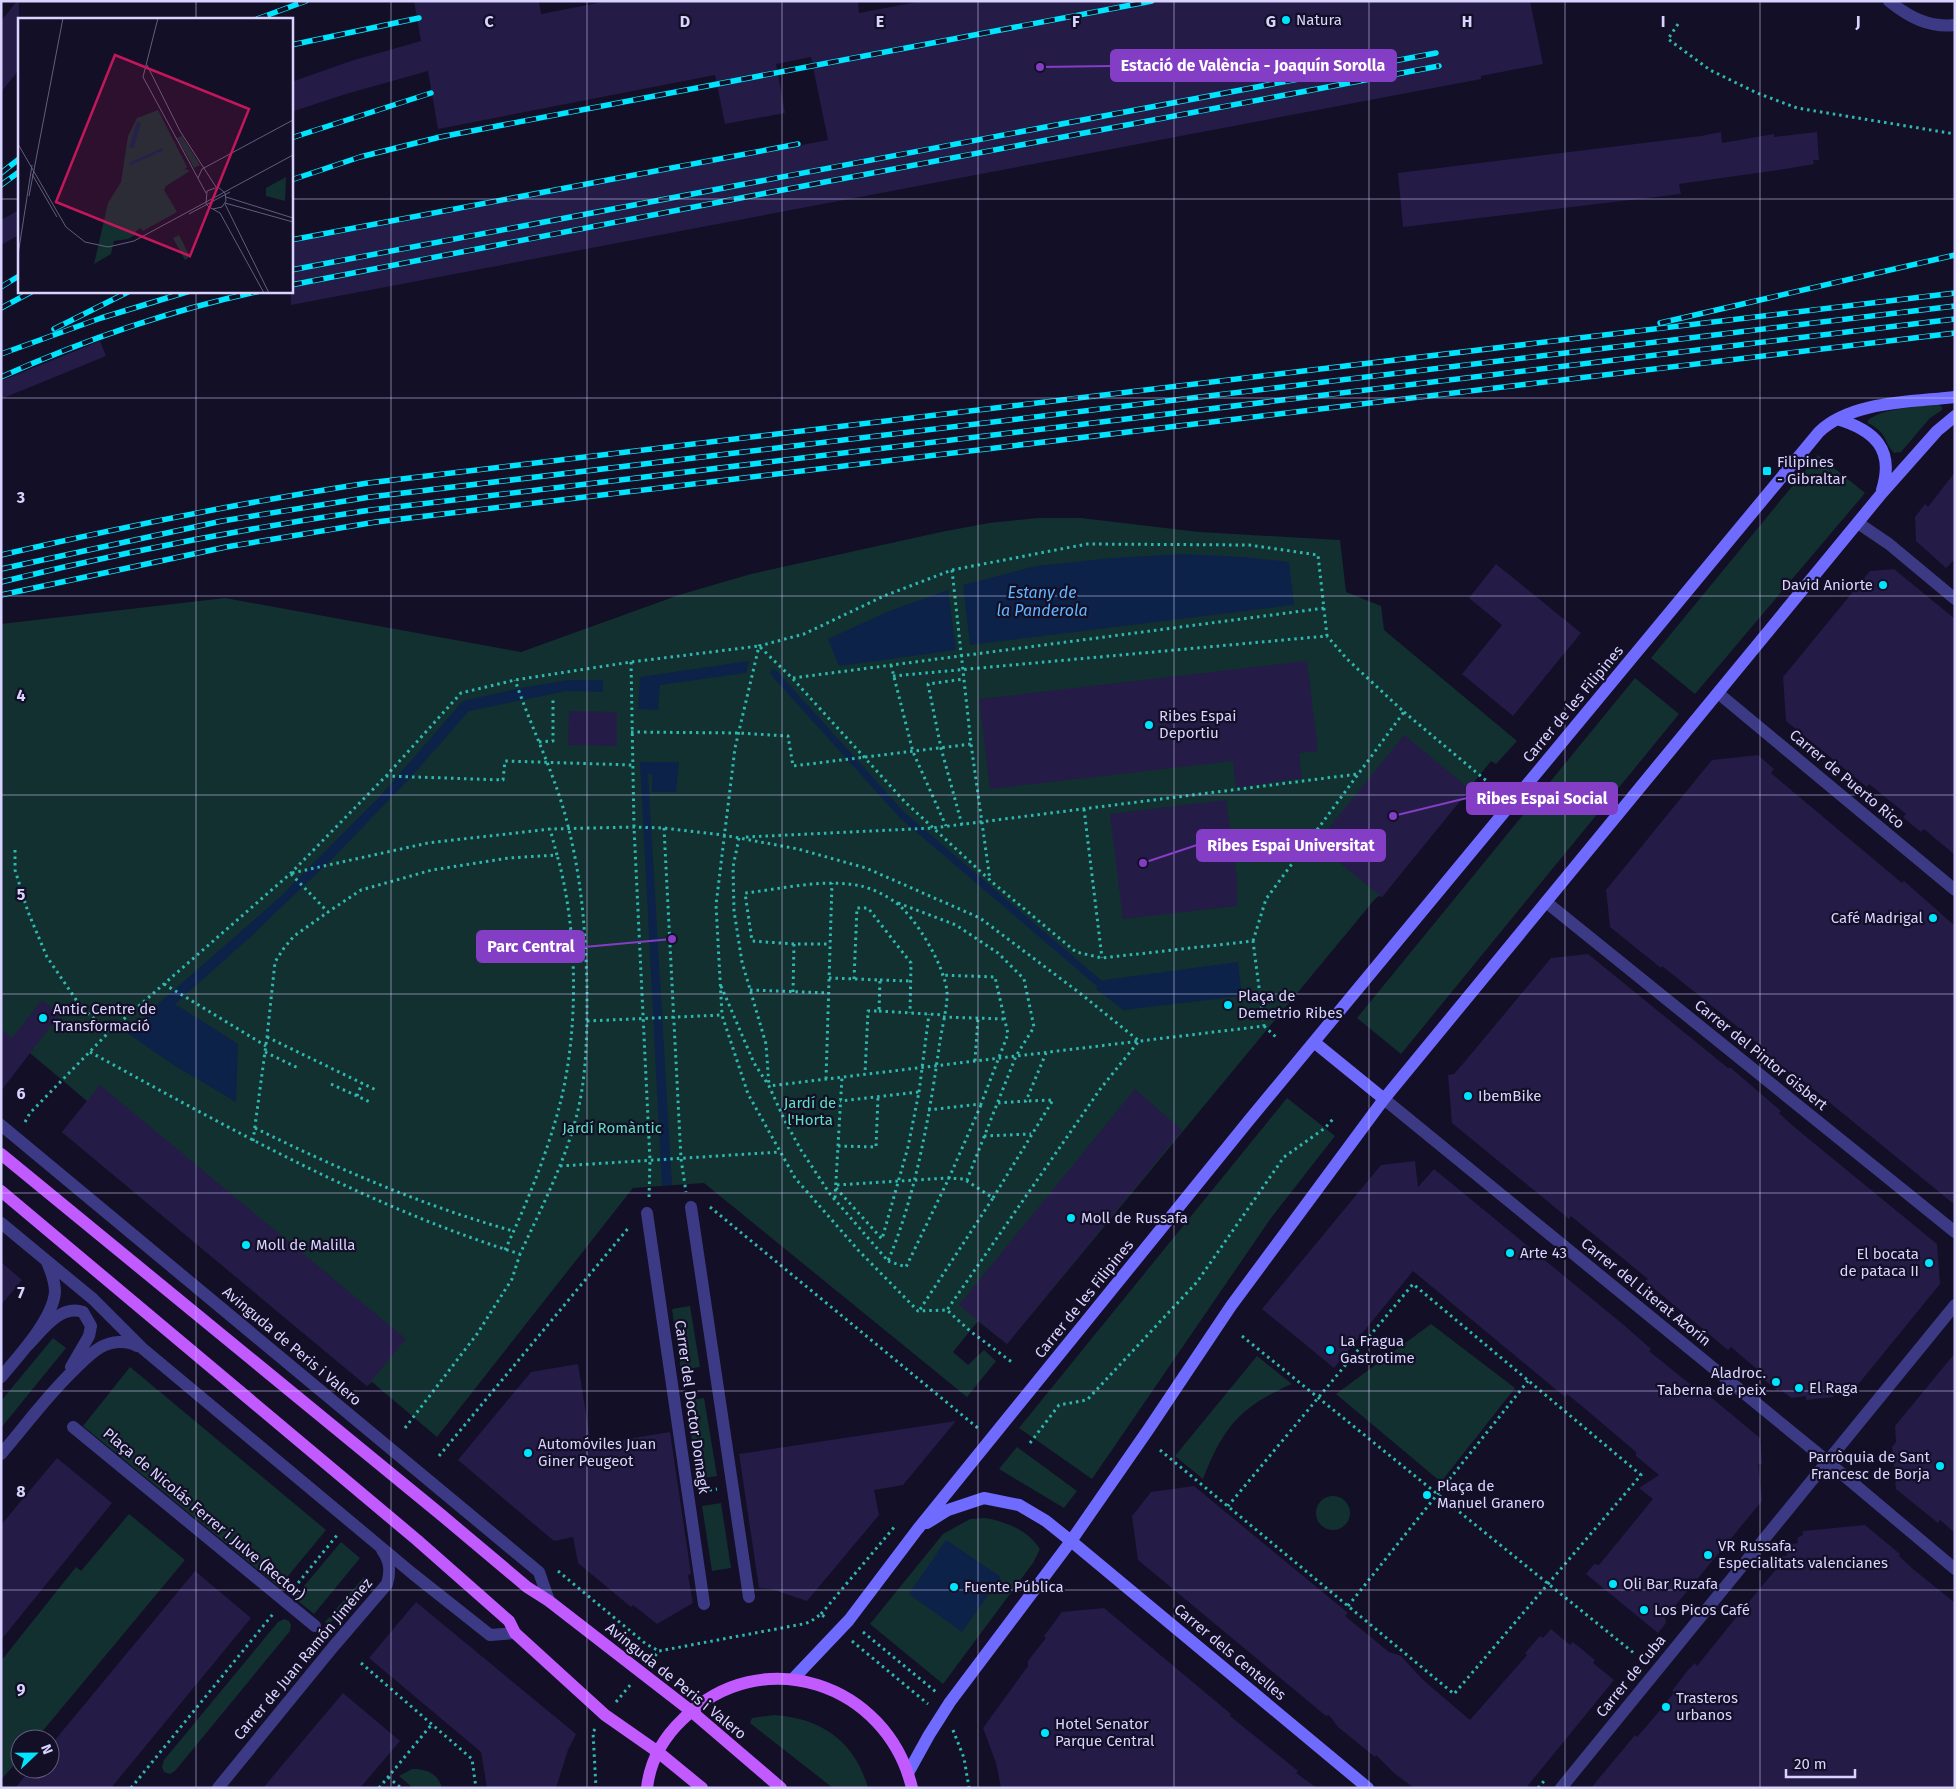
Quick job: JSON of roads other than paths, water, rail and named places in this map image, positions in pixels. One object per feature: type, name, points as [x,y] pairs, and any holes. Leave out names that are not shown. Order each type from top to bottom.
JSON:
[{"type":"main road","name":"Carrer de les Filipines","points":[[793,1679],[840,1630],[917,1530],[1314,1042],[1819,432],[1829,423],[1857,411],[1955,397]]},
{"type":"main road","points":[[908,1772],[928,1734],[1071,1541],[1231,1306],[1384,1099],[1882,493],[1937,431],[1955,416]]},
{"type":"main road","points":[[1837,419],[1865,429],[1884,452],[1886,472],[1882,493]]},
{"type":"main road","points":[[1314,1042],[1384,1099]]},
{"type":"main road","name":"Avinguda de Peris i Valero","points":[[1,1154],[527,1587],[550,1601],[691,1711],[781,1788]]},
{"type":"main road","points":[[1,1191],[417,1540],[509,1621],[515,1633],[605,1715],[658,1752],[702,1788]]},
{"type":"main road","name":"Carrer de les Filipines","points":[[917,1530],[948,1510],[984,1498],[1019,1505],[1046,1521],[1071,1541]]},
{"type":"main road","name":"Carrer dels Centelles","points":[[1071,1541],[1368,1788]]},
{"type":"main road","points":[[646,1788],[658,1752],[672,1730],[691,1711],[708,1698],[728,1688],[770,1678],[793,1679],[818,1684],[842,1694],[864,1709],[883,1727],[893,1742],[908,1772],[912,1788]]},
{"type":"street","points":[[1889,1],[1905,14],[1919,20],[1937,25],[1955,25]]},
{"type":"street","points":[[1858,523],[1889,544],[1955,599]]},
{"type":"street","name":"Carrer de Puerto Rico","points":[[1718,693],[1955,890]]},
{"type":"street","name":"Carrer del Pintor Gisbert","points":[[1546,902],[1955,1232]]},
{"type":"street","name":"Carrer del Literat Azorín","points":[[1384,1099],[1955,1569]]},
{"type":"street","name":"Avinguda de Peris i Valero","points":[[1,1125],[539,1572],[550,1601]]},
{"type":"street","name":"Carrer del Doctor Domagk","points":[[691,1207],[750,1597]]},
{"type":"street","name":"Carrer del Doctor Domagk","points":[[647,1213],[704,1604]]},
{"type":"street","points":[[1,1223],[93,1299],[142,1348],[490,1635],[515,1633]]},
{"type":"street","points":[[27,1346],[52,1307],[55,1291],[53,1277],[47,1262]]},
{"type":"street","name":"Carrer de Cuba","points":[[1561,1788],[1955,1305]]},
{"type":"street","points":[[1,1377],[27,1346],[58,1316],[68,1311],[76,1310],[83,1312],[91,1326],[89,1336],[62,1382]]},
{"type":"street","points":[[1,1454],[62,1382],[90,1355],[101,1347],[113,1342],[125,1342],[142,1348]]},
{"type":"street","name":"Plaça de Nicolás Ferrer i Julve (Rector)","points":[[73,1427],[314,1626]]},
{"type":"street","name":"Carrer de Juan Ramón Jiménez","points":[[218,1788],[387,1584],[390,1574],[389,1560],[380,1546]]},
{"type":"water","name":"Estany de la Panderola","points":[[1183,554],[1245,557],[1289,562],[1294,605],[970,645],[963,585],[1036,566],[1112,558]]},
{"type":"water","name":"Estany de la Panderola","points":[[948,590],[956,650],[839,666],[828,639],[887,612]]},
{"type":"water","points":[[749,661],[746,673],[660,685],[658,710],[638,709],[640,677]]},
{"type":"water","points":[[568,680],[603,680],[603,692],[567,691],[469,711],[411,777],[335,856],[247,940],[175,1004],[238,1044],[236,1102],[172,1064],[126,1032],[279,898],[382,794],[463,701]]},
{"type":"water","points":[[640,762],[679,762],[676,792],[652,792],[652,774],[648,774],[672,1185],[662,1186]]},
{"type":"water","points":[[1238,962],[1242,996],[1123,1010],[1096,989],[1104,980]]},
{"type":"water","points":[[946,1540],[1001,1577],[962,1632],[909,1594]]},
{"type":"waterway","points":[[774,673],[902,815],[1101,985]]},
{"type":"railway","points":[[260,18],[306,1]]},
{"type":"railway","points":[[292,180],[360,157],[440,137],[1152,1]]},
{"type":"railway","points":[[292,45],[419,18]]},
{"type":"railway","points":[[292,270],[1436,53]]},
{"type":"railway","points":[[292,285],[1439,66]]},
{"type":"railway","points":[[292,138],[431,93]]},
{"type":"railway","points":[[292,240],[798,144]]},
{"type":"railway","points":[[1,173],[18,160]]},
{"type":"railway","points":[[1,185],[18,173]]},
{"type":"railway","points":[[1660,323],[1955,255]]},
{"type":"railway","points":[[1,287],[18,277]]},
{"type":"railway","points":[[1,308],[31,292]]},
{"type":"railway","points":[[54,329],[128,292]]},
{"type":"railway","points":[[1,354],[101,318],[187,292]]},
{"type":"railway","points":[[1,377],[32,363],[128,327],[194,307],[256,292]]},
{"type":"railway","points":[[1,555],[184,516],[368,483],[1955,293]]},
{"type":"railway","points":[[1,569],[222,521],[370,497],[1955,306]]},
{"type":"railway","points":[[1,582],[185,542],[371,510],[1955,319]]},
{"type":"railway","points":[[1,595],[226,547],[376,522],[1955,333]]},
{"type":"place","name":"Natura","points":[[1286,20]]},
{"type":"place","name":"Estació de València - Joaquín Sorolla","points":[[1040,67]]},
{"type":"place","name":"Filipines - Gibraltar","points":[[1767,471]]},
{"type":"place","name":"David Aniorte","points":[[1883,585]]},
{"type":"place","name":"Ribes Espai Deportiu","points":[[1149,725]]},
{"type":"place","name":"Ribes Espai Social","points":[[1393,816]]},
{"type":"place","name":"Ribes Espai Universitat","points":[[1143,863]]},
{"type":"place","name":"Café Madrigal","points":[[1933,918]]},
{"type":"place","name":"Parc Central","points":[[672,939]]},
{"type":"place","name":"Plaça de Demetrio Ribes","points":[[1228,1005]]},
{"type":"place","name":"Antic Centre de Transformació","points":[[43,1018]]},
{"type":"place","name":"IbemBike","points":[[1468,1096]]},
{"type":"place","name":"Moll de Russafa","points":[[1071,1218]]},
{"type":"place","name":"Moll de Malilla","points":[[246,1245]]},
{"type":"place","name":"Arte 43","points":[[1510,1253]]},
{"type":"place","name":"El bocata de pataca II","points":[[1929,1263]]},
{"type":"place","name":"La Fragua Gastrotime","points":[[1330,1350]]},
{"type":"place","name":"Aladroc. Taberna de peix","points":[[1776,1382]]},
{"type":"place","name":"El Raga","points":[[1799,1388]]},
{"type":"place","name":"Automóviles Juan Giner Peugeot","points":[[528,1453]]},
{"type":"place","name":"Parròquia de Sant Francesc de Borja","points":[[1940,1466]]},
{"type":"place","name":"Plaça de Manuel Granero","points":[[1427,1495]]},
{"type":"place","name":"VR Russafa. Especialitats valencianes","points":[[1708,1555]]},
{"type":"place","name":"Oli Bar Ruzafa","points":[[1613,1584]]},
{"type":"place","name":"Fuente Pública","points":[[954,1587]]},
{"type":"place","name":"Los Picos Café","points":[[1644,1610]]},
{"type":"place","name":"Trasteros urbanos","points":[[1666,1707]]},
{"type":"place","name":"Hotel Senator Parque Central","points":[[1045,1733]]},
{"type":"park label","name":"Jardí de l'Horta","points":[[810,1112]]},
{"type":"park label","name":"Jardí Romàntic","points":[[612,1128]]}]
